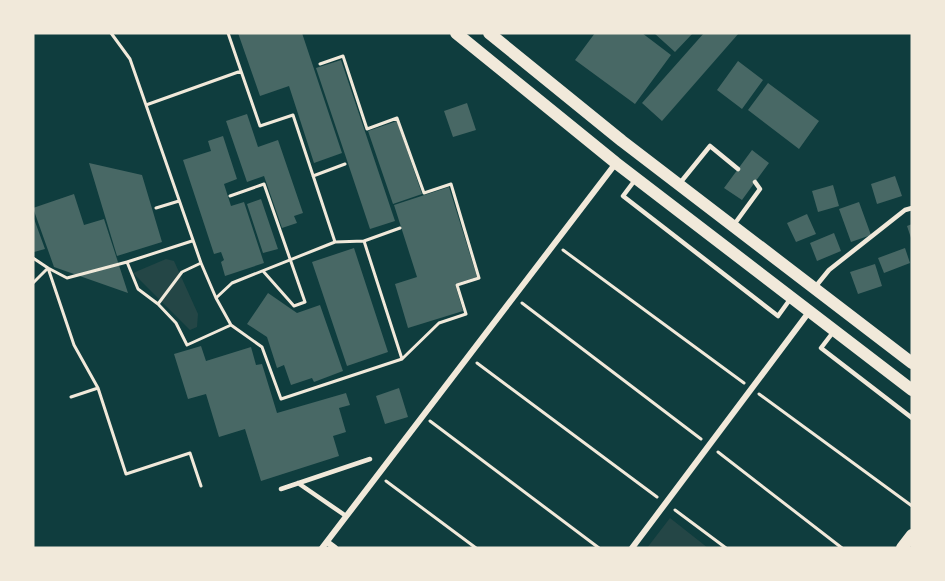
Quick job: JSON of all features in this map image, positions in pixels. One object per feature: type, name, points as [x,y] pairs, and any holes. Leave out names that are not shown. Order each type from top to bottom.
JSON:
[{"type":"main road","points":[[456,33],[636,179],[912,390]]},
{"type":"main road","points":[[489,33],[565,97],[912,363]]},
{"type":"main road","points":[[902,548],[912,535]]},
{"type":"street","points":[[322,548],[616,163]]},
{"type":"street","points":[[632,548],[809,312]]},
{"type":"street","points":[[327,542],[335,548]]},
{"type":"lane","points":[[678,184],[710,146],[738,169]]},
{"type":"lane","points":[[636,179],[623,196],[769,309],[778,315],[791,298]]},
{"type":"lane","points":[[733,226],[760,189],[755,182]]},
{"type":"lane","points":[[814,288],[829,270],[905,210],[912,208]]},
{"type":"lane","points":[[834,331],[821,348],[912,418]]},
{"type":"lane","points":[[281,489],[370,459]]},
{"type":"lane","points":[[298,483],[346,516]]},
{"type":"path","points":[[111,33],[130,59],[192,241],[216,298],[231,325],[262,347],[281,399],[402,360],[439,323],[466,314],[457,285],[479,278],[451,184],[424,193],[397,118],[367,129],[343,56],[320,64]]},
{"type":"path","points":[[228,33],[260,126],[293,115],[335,242]]},
{"type":"path","points":[[146,105],[241,71]]},
{"type":"path","points":[[313,176],[345,164]]},
{"type":"path","points":[[230,196],[264,184],[305,302],[294,306],[263,271]]},
{"type":"path","points":[[156,208],[179,201]]},
{"type":"path","points":[[216,298],[232,283],[290,259],[335,242],[364,241],[400,228]]},
{"type":"path","points":[[33,258],[67,278],[192,241]]},
{"type":"path","points":[[364,241],[402,360]]},
{"type":"path","points":[[555,243],[912,506]]},
{"type":"path","points":[[127,262],[138,289],[158,304],[176,323],[187,345],[231,325]]},
{"type":"path","points":[[158,304],[182,272],[201,263]]},
{"type":"path","points":[[33,283],[48,268]]},
{"type":"path","points":[[48,268],[74,345],[98,388],[126,474],[190,453],[201,486]]},
{"type":"path","points":[[514,297],[843,548]]},
{"type":"path","points":[[468,357],[726,548]]},
{"type":"path","points":[[71,397],[98,388]]},
{"type":"path","points":[[423,416],[599,548]]},
{"type":"path","points":[[377,475],[476,548]]},
{"type":"shaded area","points":[[166,259],[174,261],[198,314],[197,327],[190,330],[133,273]]},
{"type":"shaded area","points":[[670,518],[708,548],[647,548]]},
{"type":"building","points":[[238,33],[302,33],[342,153],[314,163],[289,86],[260,96]]},
{"type":"building","points":[[595,33],[642,33],[671,55],[635,104],[575,60]]},
{"type":"building","points":[[654,33],[693,33],[675,52]]},
{"type":"building","points":[[704,33],[739,33],[662,121],[642,103]]},
{"type":"building","points":[[341,60],[395,221],[370,229],[316,68]]},
{"type":"building","points":[[738,61],[763,80],[742,109],[717,90]]},
{"type":"building","points":[[768,83],[819,121],[799,149],[748,110]]},
{"type":"building","points":[[467,103],[476,130],[453,137],[444,111]]},
{"type":"building","points":[[247,114],[258,147],[278,140],[303,213],[294,216],[297,223],[282,228],[264,176],[247,182],[226,121]]},
{"type":"building","points":[[397,121],[422,194],[393,204],[368,131]]},
{"type":"building","points":[[223,136],[237,179],[224,184],[231,206],[244,202],[264,263],[225,276],[221,262],[224,260],[221,252],[214,254],[183,160],[211,151],[208,141]]},
{"type":"building","points":[[752,150],[769,163],[742,200],[724,188]]},
{"type":"building","points":[[89,163],[142,175],[162,242],[117,256]]},
{"type":"building","points":[[895,176],[902,196],[877,204],[871,184]]},
{"type":"building","points":[[833,185],[839,206],[818,212],[812,191]]},
{"type":"building","points":[[449,187],[477,277],[455,284],[463,311],[408,328],[395,284],[417,277],[394,205]]},
{"type":"building","points":[[74,194],[84,225],[104,219],[128,293],[54,267],[33,208]]},
{"type":"building","points":[[261,199],[278,249],[263,253],[247,204]]},
{"type":"building","points":[[859,202],[871,235],[851,242],[839,209]]},
{"type":"building","points":[[807,214],[816,234],[796,242],[787,223]]},
{"type":"building","points":[[33,216],[45,249],[34,252],[33,250]]},
{"type":"building","points":[[912,224],[912,241],[907,226]]},
{"type":"building","points":[[834,233],[841,251],[817,261],[810,243]]},
{"type":"building","points":[[354,248],[388,352],[347,366],[312,262]]},
{"type":"building","points":[[905,248],[910,263],[884,273],[878,258]]},
{"type":"building","points":[[875,264],[882,286],[858,294],[850,272]]},
{"type":"building","points":[[268,293],[297,313],[320,305],[343,371],[314,382],[312,378],[291,385],[284,365],[277,368],[267,337],[247,324]]},
{"type":"building","points":[[201,346],[206,361],[251,347],[256,365],[262,364],[277,413],[346,393],[350,405],[339,408],[346,432],[333,436],[339,456],[261,481],[245,429],[219,437],[206,394],[188,399],[174,354]]},
{"type":"building","points":[[399,388],[408,417],[385,424],[376,396]]}]
